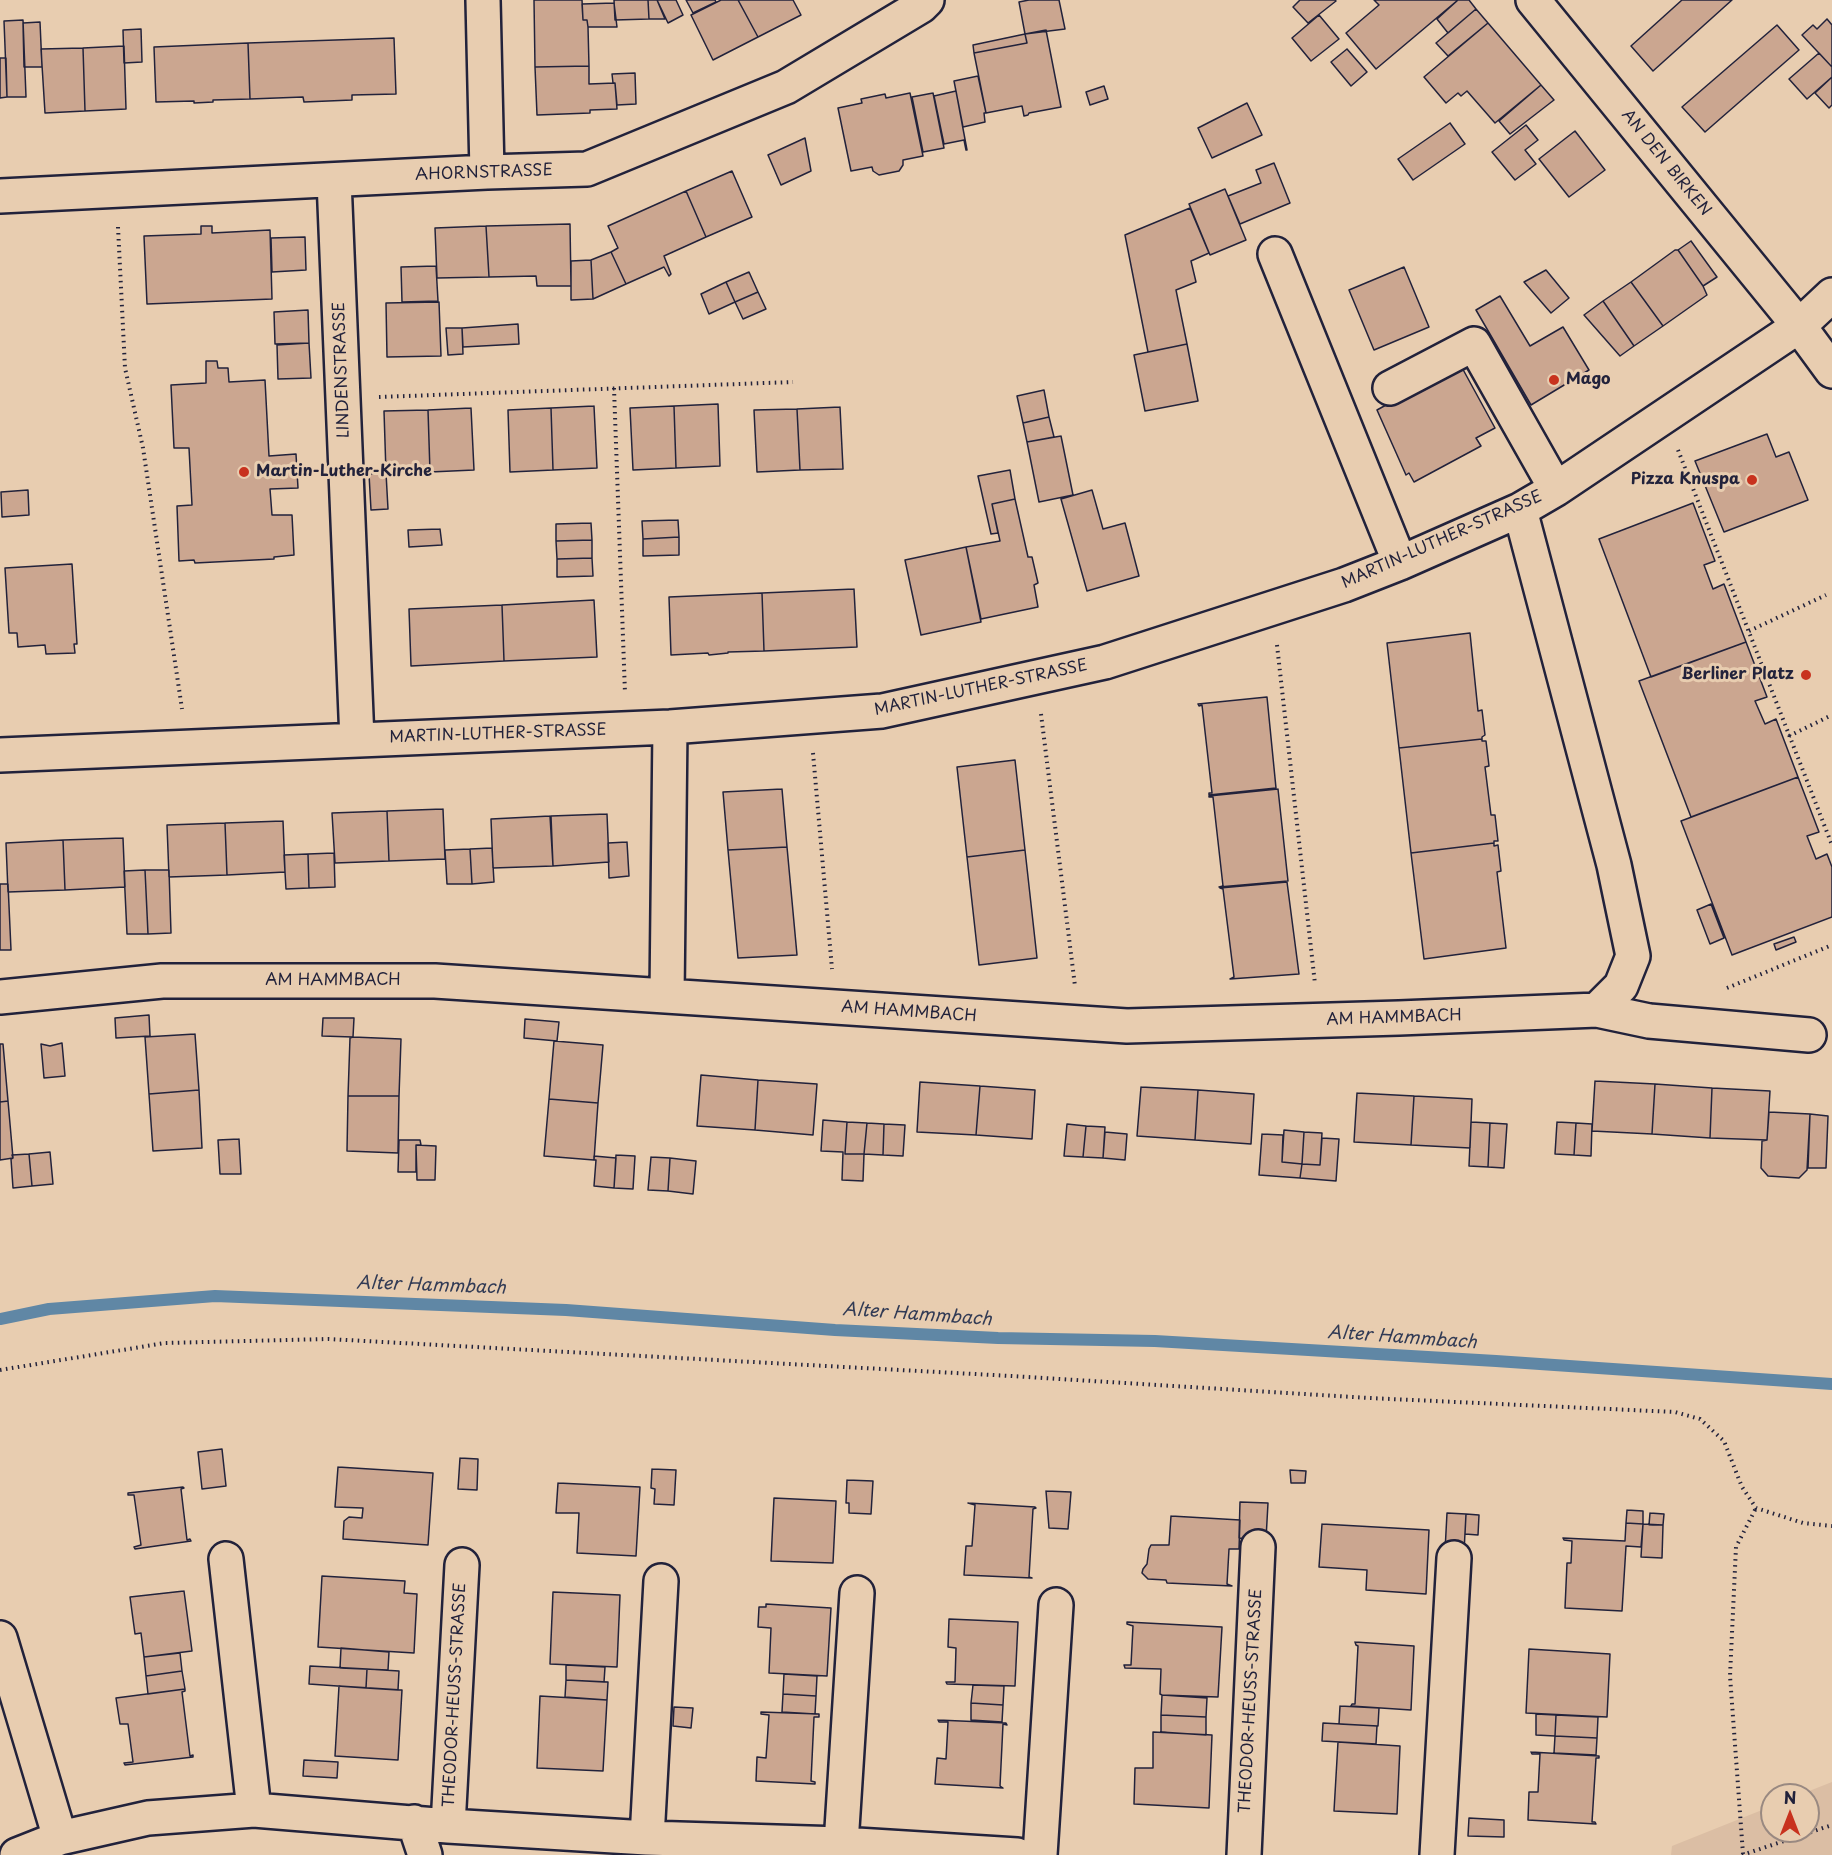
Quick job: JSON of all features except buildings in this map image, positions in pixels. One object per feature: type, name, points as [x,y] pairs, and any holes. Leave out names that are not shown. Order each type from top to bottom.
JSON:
[{"type":"street","points":[[483,0],[487,172]]},
{"type":"street","name":"AHORNSTRASSE","points":[[0,196],[587,169],[786,87],[921,6],[927,0]]},
{"type":"street","name":"AN DEN BIRKEN","points":[[1533,0],[1799,326],[1832,371]]},
{"type":"street","name":"LINDENSTRASSE","points":[[334,180],[357,740]]},
{"type":"street","points":[[1275,254],[1400,562]]},
{"type":"street","name":"MARTIN-LUTHER-STRASSE","points":[[0,755],[670,727],[882,711],[1105,662],[1344,585],[1520,510],[1556,489],[1799,326],[1832,296]]},
{"type":"street","points":[[1390,388],[1474,344],[1556,489]]},
{"type":"street","points":[[1520,510],[1614,865],[1633,956],[1621,986],[1597,1010]]},
{"type":"street","points":[[666,996],[670,727]]},
{"type":"street","name":"AM HAMMBACH","points":[[0,997],[162,981],[435,981],[1127,1026],[1597,1010],[1649,1021],[1809,1035]]},
{"type":"street","name":"THEODOR-HEUSS-STRASSE","points":[[1244,1855],[1258,1547]]},
{"type":"street","points":[[1437,1855],[1454,1558]]},
{"type":"street","points":[[226,1559],[254,1810]]},
{"type":"street","name":"THEODOR-HEUSS-STRASSE","points":[[448,1826],[462,1565]]},
{"type":"street","points":[[647,1838],[661,1581]]},
{"type":"street","points":[[841,1844],[857,1593]]},
{"type":"street","points":[[1040,1855],[1056,1605]]},
{"type":"street","points":[[0,1638],[60,1838]]},
{"type":"street","name":"THEODOR-HEUSS-STRASSE","points":[[17,1855],[60,1838],[148,1818],[254,1810],[448,1826],[647,1838],[841,1844],[1017,1855]]},
{"type":"street","points":[[414,1822],[425,1855]]},
{"type":"path","points":[[116,190],[125,368],[143,448],[188,748]]},
{"type":"path","points":[[343,398],[794,382]]},
{"type":"path","points":[[614,388],[626,729]]},
{"type":"path","points":[[1665,416],[1832,845]]},
{"type":"path","points":[[1749,631],[1826,595]]},
{"type":"path","points":[[1273,608],[1319,1020]]},
{"type":"path","points":[[1036,677],[1074,976]]},
{"type":"path","points":[[1790,736],[1832,715]]},
{"type":"path","points":[[810,716],[832,962]]},
{"type":"path","points":[[1724,990],[1832,945]]},
{"type":"path","points":[[0,1370],[165,1343],[328,1339],[1369,1398],[1675,1412],[1700,1419],[1724,1441],[1742,1487],[1756,1508],[1803,1523],[1832,1526]]},
{"type":"path","points":[[1756,1508],[1736,1547],[1730,1676],[1742,1855],[1832,1825]]},
{"type":"shaded area","points":[[1832,1782],[1832,1855],[1671,1855],[1672,1846],[1760,1811],[1760,1843],[1820,1843],[1820,1787]]},
{"type":"waterway","name":"Alter Hammbach","points":[[0,1319],[49,1309],[215,1296],[566,1310],[835,1330],[998,1338],[1155,1341],[1832,1384]]},
{"type":"place","name":"Mago","points":[[1554,380]]},
{"type":"place","name":"Martin-Luther-Kirche","points":[[244,472]]},
{"type":"place","name":"Pizza Knuspa","points":[[1752,480]]},
{"type":"place","name":"Berliner Platz","points":[[1806,675]]}]
